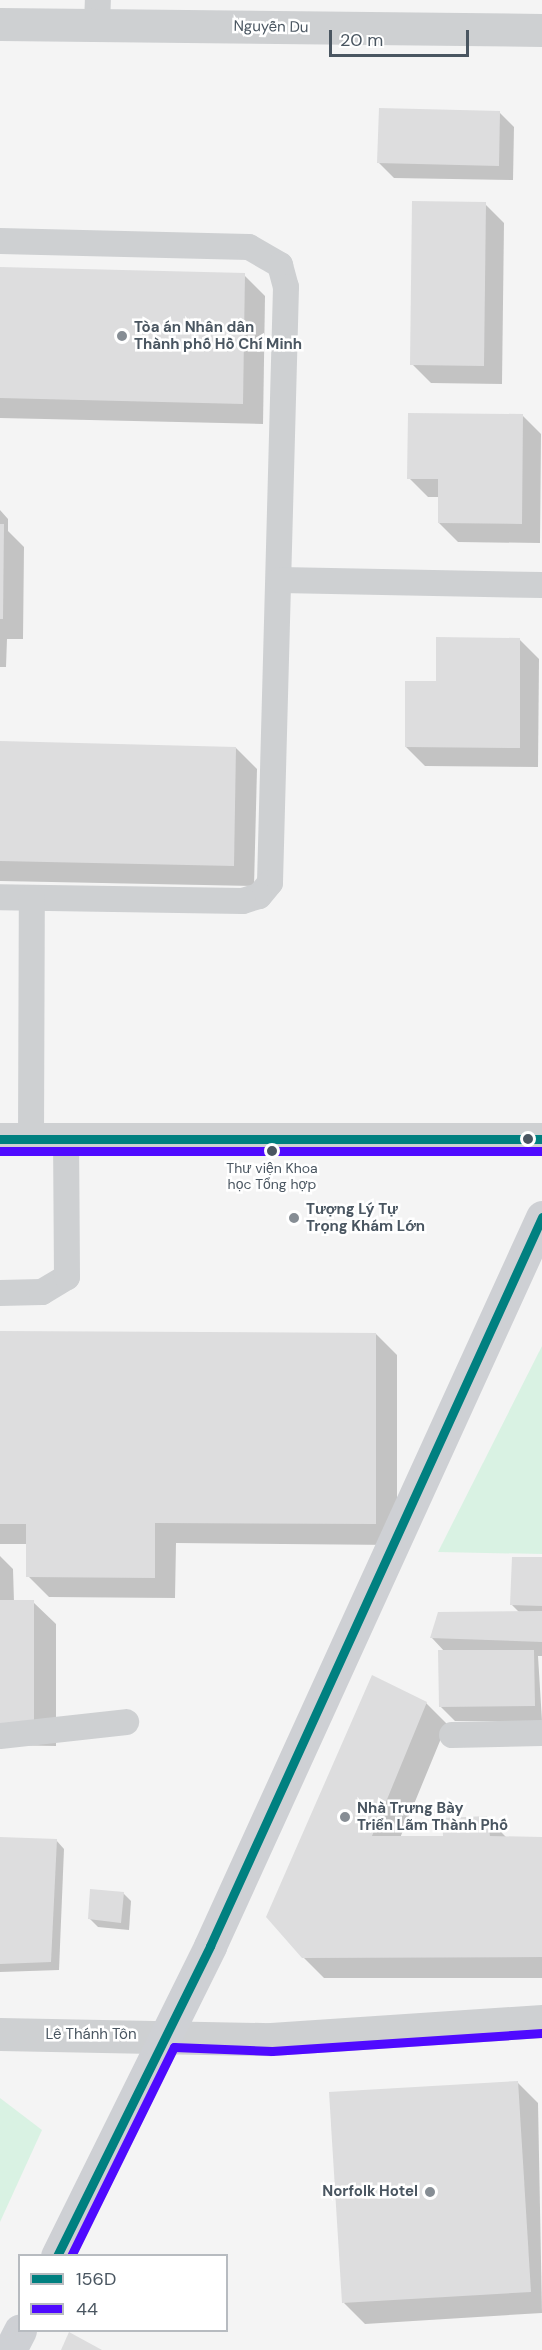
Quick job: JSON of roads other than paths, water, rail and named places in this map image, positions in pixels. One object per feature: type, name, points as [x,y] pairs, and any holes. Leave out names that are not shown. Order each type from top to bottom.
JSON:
[{"type":"main road","points":[[58,2254],[167,2034],[540,1225]]},
{"type":"main road","points":[[10,2350],[19,2332]]},
{"type":"street","name":"Nguyễn Du","points":[[0,24],[98,12],[542,30]]},
{"type":"street","points":[[16,1139],[542,1139]]},
{"type":"street","name":"Lê Thánh Tôn","points":[[0,2034],[167,2034],[271,2039],[542,2021]]},
{"type":"lane","points":[[0,241],[249,247],[280,265],[286,287],[280,580],[270,883],[259,896],[243,901],[0,897]]},
{"type":"lane","points":[[280,580],[542,585]]},
{"type":"lane","points":[[16,1139],[32,898]]},
{"type":"lane","points":[[0,1293],[42,1292],[67,1276],[66,1138]]},
{"type":"lane","points":[[0,1736],[126,1722]]},
{"type":"lane","points":[[452,1735],[542,1733]]},
{"type":"place","name":"Tòa án Nhân dân Thành phố Hồ Chí Minh","points":[[122,336]]},
{"type":"place","name":"Thư viện Khoa học Tổng hợp","points":[[272,1151]]},
{"type":"place","name":"Tượng Lý Tự Trọng Khám Lớn","points":[[294,1218]]},
{"type":"place","name":"Nhà Trưng Bày Triển Lãm Thành Phố","points":[[345,1817]]},
{"type":"place","name":"Norfolk Hotel","points":[[430,2192]]}]
